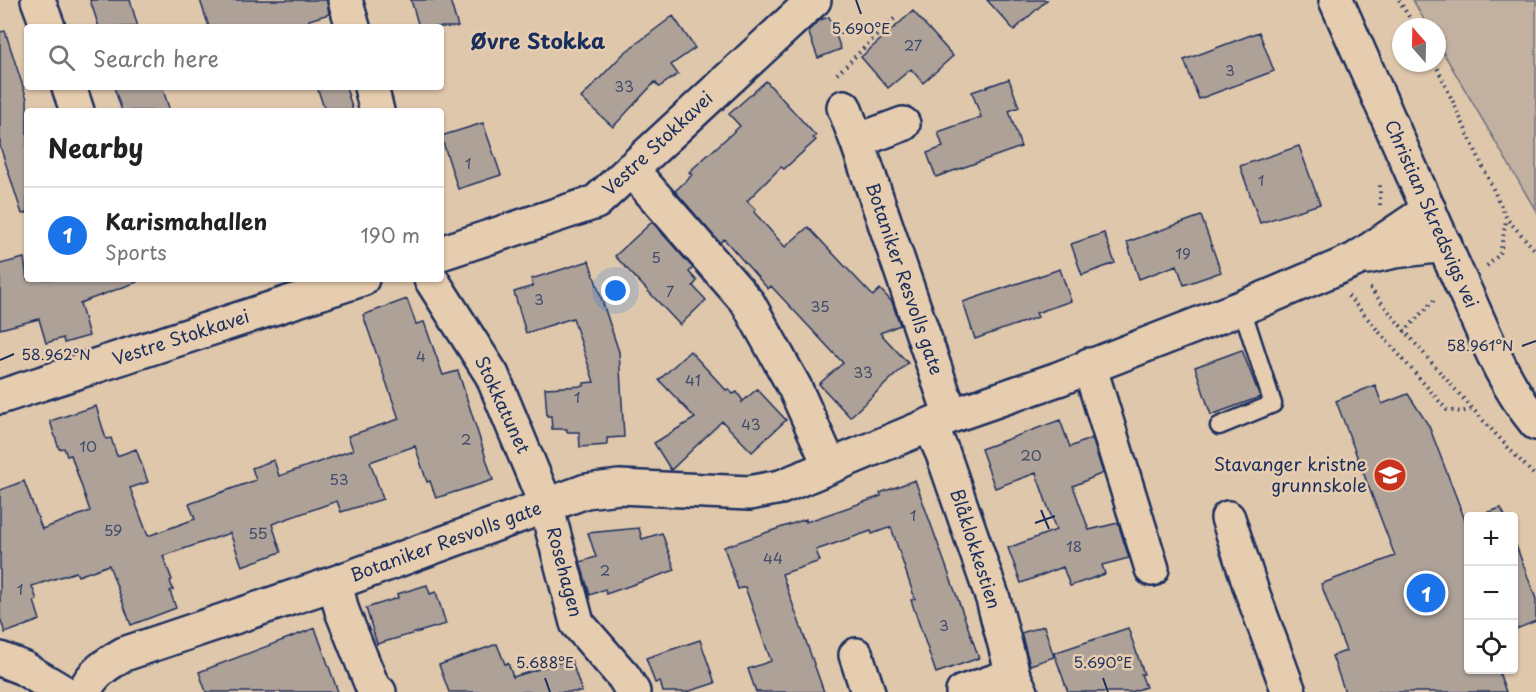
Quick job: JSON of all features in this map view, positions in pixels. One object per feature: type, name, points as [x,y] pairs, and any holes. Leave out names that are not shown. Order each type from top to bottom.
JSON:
[{"type":"street","points":[[38,0],[47,24]]},
{"type":"street","points":[[345,0],[352,24]]},
{"type":"street","name":"Vestre Stokkavei","points":[[444,252],[596,202],[814,0]]},
{"type":"street","name":"Christian Skredsvigs vei","points":[[1336,0],[1493,356],[1517,398],[1536,423]]},
{"type":"street","points":[[70,90],[76,108]]},
{"type":"street","points":[[371,90],[377,108]]},
{"type":"street","name":"Botaniker Resvolls gate","points":[[844,107],[857,141],[940,420]]},
{"type":"street","points":[[857,141],[903,124]]},
{"type":"street","points":[[631,169],[748,303],[795,388],[830,466]]},
{"type":"street","name":"Botaniker Resvolls gate","points":[[1362,273],[1429,210]]},
{"type":"street","name":"Botaniker Resvolls gate","points":[[84,692],[89,681],[104,666],[124,654],[335,583],[586,491],[619,488],[748,493],[781,487],[940,420],[1058,379],[1089,365],[1240,309],[1362,273],[1395,251],[1449,254]]},
{"type":"street","name":"Vestre Stokkavei","points":[[0,397],[353,282]]},
{"type":"street","name":"Stokkatunet","points":[[433,282],[492,375],[546,505]]},
{"type":"street","points":[[1089,365],[1152,569]]},
{"type":"street","name":"Blåklokkestien","points":[[940,420],[943,454],[993,599],[1017,683],[963,692]]},
{"type":"street","name":"Rosehagen","points":[[546,505],[577,623],[624,677],[633,692]]},
{"type":"street","points":[[1228,518],[1289,692]]},
{"type":"street","points":[[335,583],[342,611],[373,688],[380,692]]},
{"type":"street","points":[[856,655],[868,692]]},
{"type":"street","points":[[0,660],[23,668],[63,692]]},
{"type":"lane","points":[[1219,426],[1273,404],[1240,309]]},
{"type":"path","points":[[1399,0],[1410,18]]},
{"type":"path","points":[[837,74],[897,16]]},
{"type":"path","points":[[1438,72],[1507,219],[1536,251]]},
{"type":"path","points":[[1362,273],[1404,332],[1536,477]]},
{"type":"path","points":[[1347,294],[1447,410],[1461,412],[1472,409]]},
{"type":"shaded area","points":[[1413,0],[1536,0],[1536,211],[1446,57],[1446,18],[1423,18]]},
{"type":"building","points":[[90,0],[130,0],[137,24],[98,24]]},
{"type":"building","points":[[200,0],[327,0],[329,14],[309,20],[310,24],[208,24]]},
{"type":"building","points":[[411,0],[450,0],[458,27],[444,27],[444,24],[418,24]]},
{"type":"building","points":[[987,0],[1047,0],[1014,30]]},
{"type":"building","points":[[913,11],[953,56],[923,83],[911,69],[888,88],[861,57]]},
{"type":"building","points":[[673,16],[695,48],[671,65],[678,74],[659,87],[655,82],[613,127],[581,98],[624,53]]},
{"type":"building","points":[[829,17],[841,49],[818,58],[808,31],[820,20]]},
{"type":"building","points":[[5,31],[27,99],[27,108],[24,108],[24,214],[22,214],[0,146],[0,32]]},
{"type":"building","points":[[1259,32],[1274,71],[1199,99],[1184,60]]},
{"type":"building","points":[[1009,79],[1019,107],[1009,111],[1021,147],[936,177],[927,153],[943,147],[938,132],[981,117],[972,92]]},
{"type":"building","points":[[766,81],[816,136],[813,138],[816,140],[784,169],[781,167],[747,201],[785,247],[808,227],[873,296],[880,289],[892,302],[900,325],[880,333],[908,363],[850,417],[819,384],[843,363],[771,286],[768,289],[724,239],[720,243],[675,191],[692,175],[689,172],[740,126],[729,114]]},
{"type":"building","points":[[115,90],[163,90],[169,108],[121,108]]},
{"type":"building","points":[[318,90],[347,90],[352,108],[324,108]]},
{"type":"building","points":[[483,123],[501,175],[458,189],[444,145],[444,135]]},
{"type":"building","points":[[1299,146],[1320,204],[1260,223],[1240,166]]},
{"type":"building","points":[[1201,216],[1221,272],[1184,285],[1177,265],[1139,279],[1127,242]]},
{"type":"building","points":[[652,222],[693,268],[689,272],[697,281],[693,286],[706,300],[680,325],[615,256]]},
{"type":"building","points":[[1104,233],[1115,263],[1082,275],[1071,244]]},
{"type":"building","points":[[24,258],[24,282],[137,282],[80,303],[89,336],[64,343],[63,338],[46,343],[39,319],[0,329],[0,264]]},
{"type":"building","points":[[589,261],[619,352],[624,437],[607,438],[607,445],[580,447],[579,432],[552,429],[551,416],[547,416],[545,388],[584,386],[584,383],[594,382],[573,318],[526,333],[514,292],[533,286],[531,279]]},
{"type":"building","points":[[1060,269],[1071,301],[1036,313],[1038,317],[975,339],[963,302]]},
{"type":"building","points":[[407,299],[416,324],[424,322],[443,375],[458,371],[493,480],[436,498],[430,481],[427,482],[415,446],[370,462],[383,499],[341,512],[337,501],[272,524],[281,552],[242,566],[230,533],[163,556],[172,580],[170,581],[173,590],[170,591],[176,608],[131,625],[109,565],[78,576],[76,572],[32,586],[40,620],[5,633],[0,618],[0,490],[24,481],[42,529],[90,511],[71,455],[67,456],[64,448],[59,449],[50,421],[96,406],[106,439],[111,438],[117,456],[136,449],[148,482],[130,488],[148,536],[195,519],[189,504],[256,480],[252,468],[274,460],[279,476],[353,450],[348,436],[399,419],[363,315]]},
{"type":"building","points":[[1242,350],[1260,397],[1211,415],[1195,367]]},
{"type":"building","points":[[690,351],[726,390],[728,389],[733,394],[737,392],[743,401],[741,403],[757,389],[786,420],[752,452],[722,421],[671,470],[654,443],[695,418],[659,380]]},
{"type":"building","points":[[1375,385],[1382,404],[1408,394],[1429,426],[1464,517],[1464,674],[1500,674],[1506,692],[1345,692],[1332,656],[1346,651],[1321,584],[1395,556],[1336,401]]},
{"type":"building","points":[[1060,420],[1070,447],[1092,438],[1103,473],[1073,486],[1089,530],[1118,523],[1129,558],[1102,565],[1105,574],[1070,586],[1063,567],[1021,583],[1008,548],[1056,530],[1036,473],[995,488],[981,449]]},
{"type":"building","points":[[915,480],[979,658],[936,673],[911,600],[915,599],[891,527],[872,534],[871,531],[816,550],[820,561],[782,574],[824,692],[756,692],[748,669],[771,661],[745,587],[738,589],[724,547],[881,496],[880,493]]},
{"type":"building","points":[[1501,508],[1503,512],[1488,512]]},
{"type":"building","points":[[639,528],[642,539],[662,533],[675,570],[606,594],[605,589],[590,595],[580,562],[596,557],[588,533]]},
{"type":"building","points":[[1518,551],[1536,599],[1536,621],[1518,628]]},
{"type":"building","points":[[427,585],[430,594],[436,592],[446,624],[377,644],[366,608],[398,598],[397,594]]},
{"type":"building","points":[[1044,626],[1054,657],[1030,665],[1021,633]]},
{"type":"building","points":[[315,628],[338,692],[206,692],[199,672]]},
{"type":"building","points":[[1128,628],[1144,674],[1141,674],[1146,687],[1131,692],[1068,692],[1054,653]]},
{"type":"building","points":[[700,640],[715,683],[687,692],[663,692],[660,681],[655,683],[646,658]]},
{"type":"building","points":[[497,644],[513,677],[571,659],[582,692],[449,692],[439,665]]},
{"type":"place","name":"Stavanger kristne grunnskole","points":[[1390,475]]},
{"type":"place","name":"Karismahallen","points":[[1426,593]]},
{"type":"district","name":"Øvre Stokka","points":[[538,42]]}]
